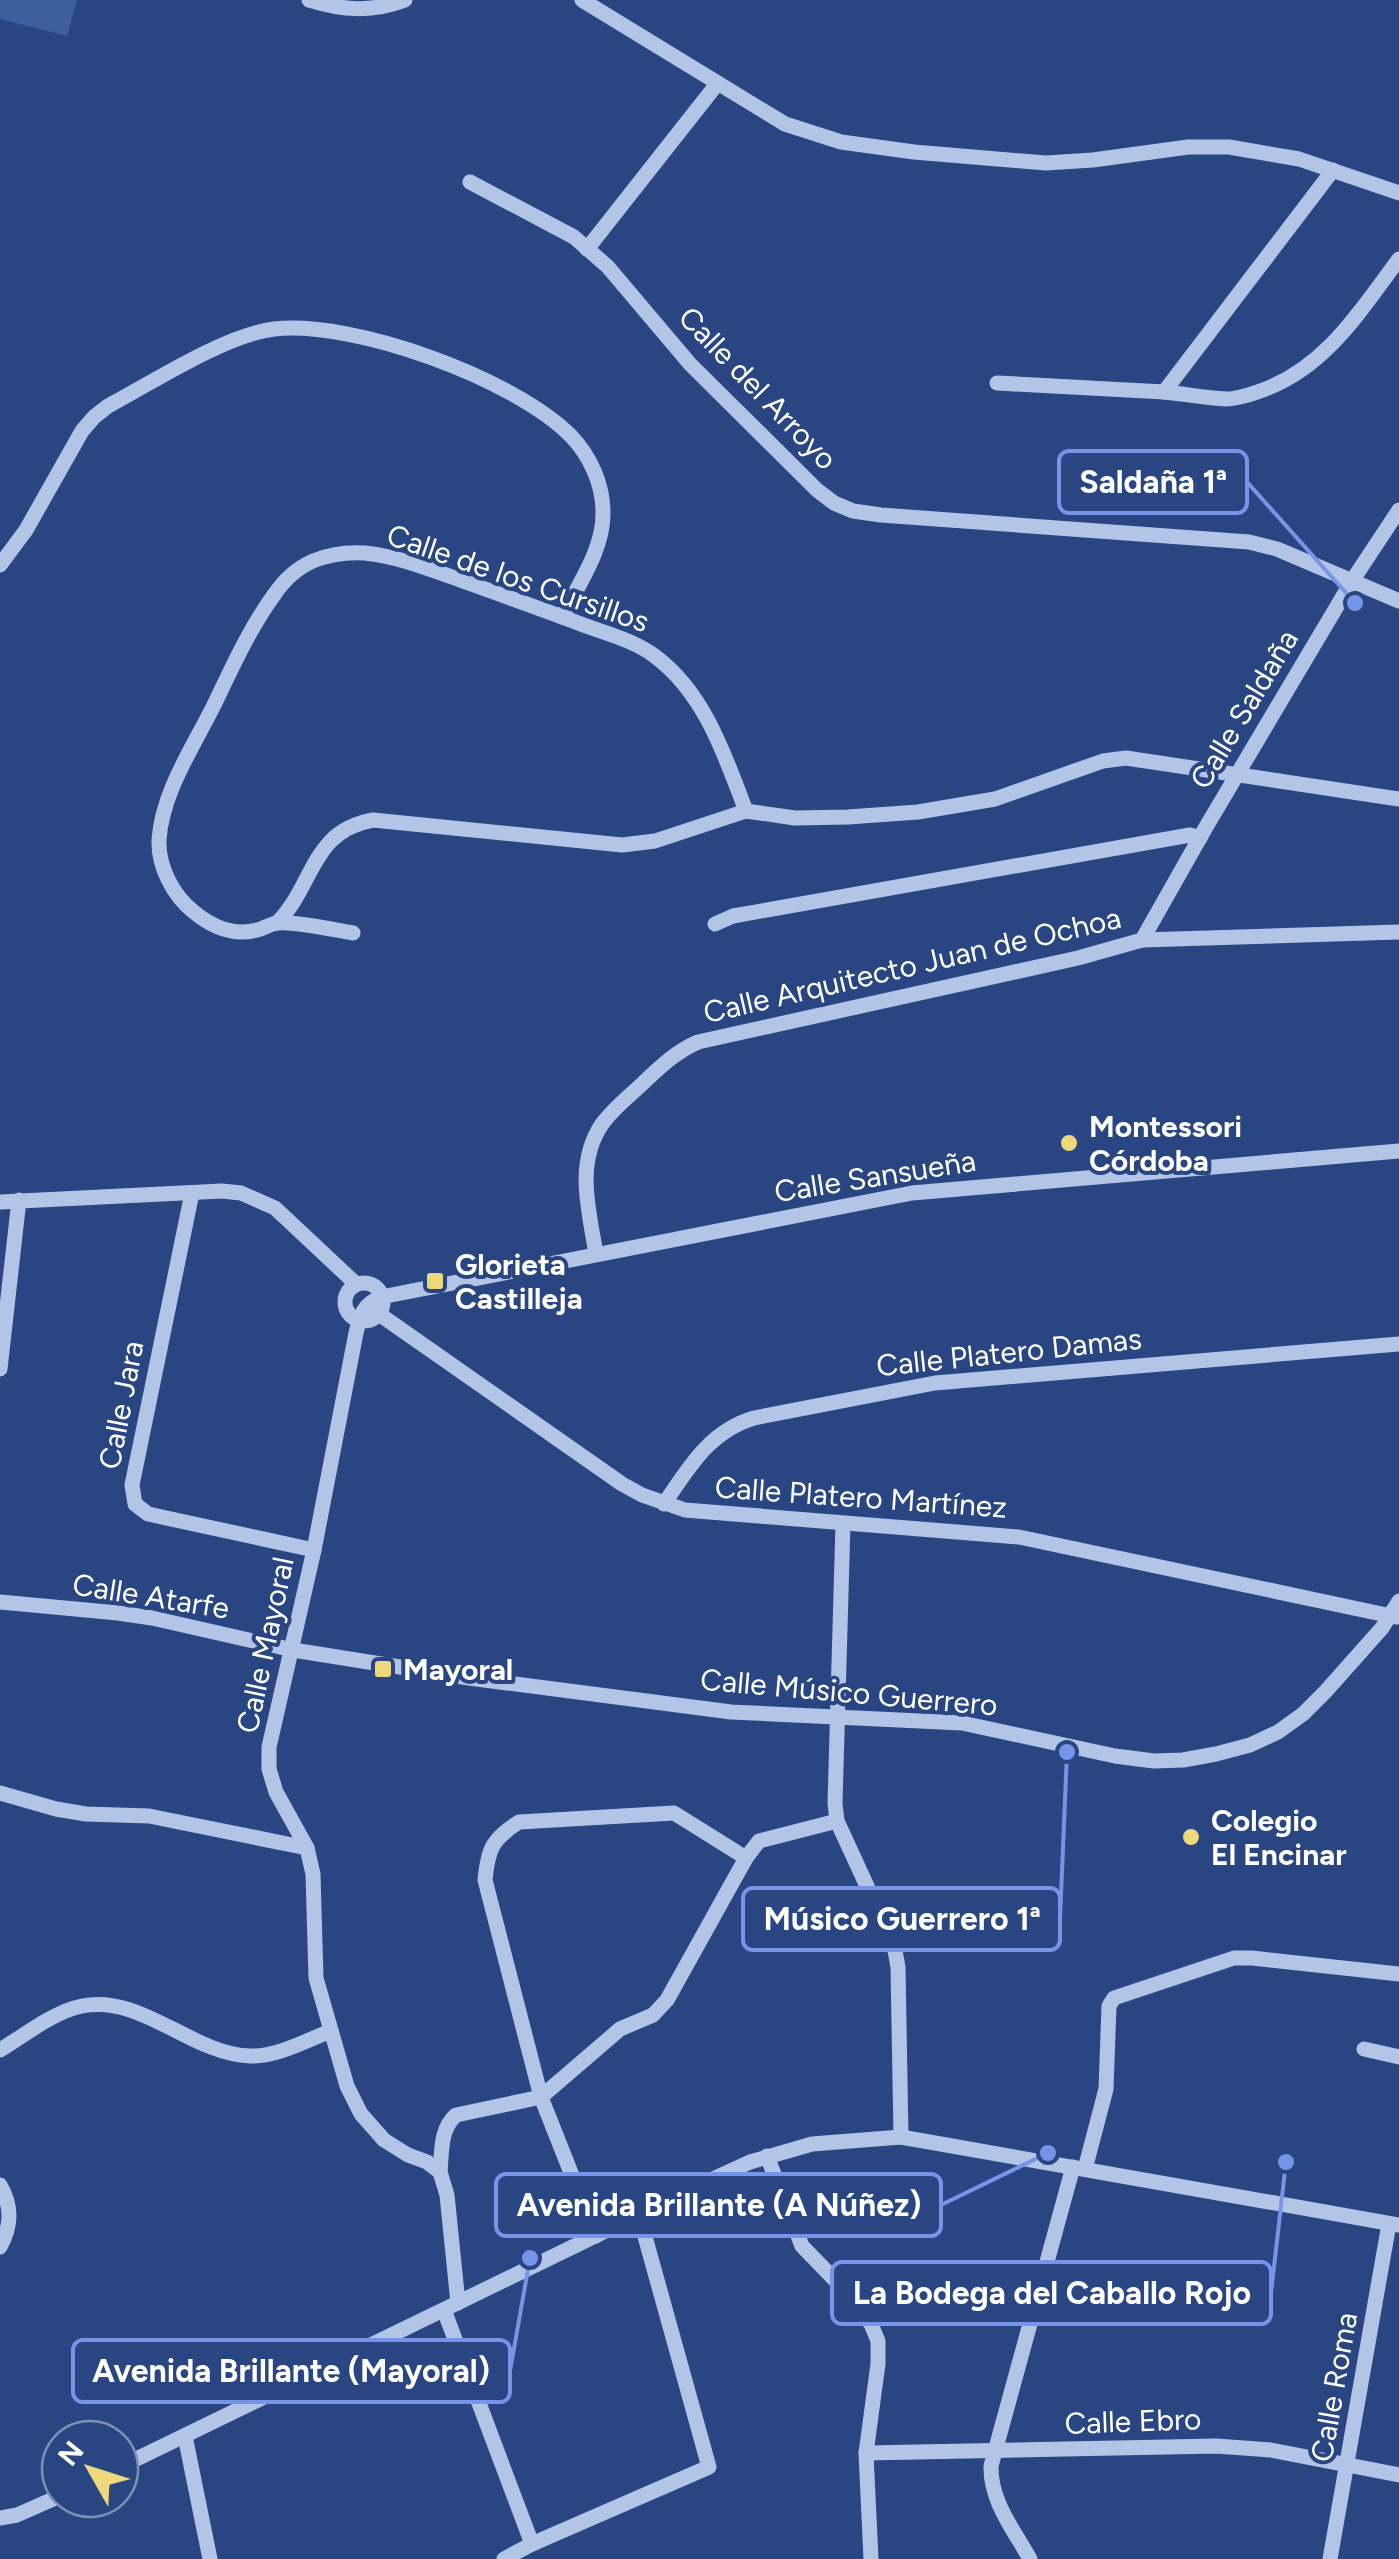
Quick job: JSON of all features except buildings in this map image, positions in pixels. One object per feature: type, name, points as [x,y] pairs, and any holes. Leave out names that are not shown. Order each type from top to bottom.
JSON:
[{"type":"street","points":[[308,0],[356,10],[404,0]]},
{"type":"street","points":[[582,0],[785,124],[841,142],[1046,163],[1188,147],[1229,147],[1299,159],[1399,193]]},
{"type":"street","points":[[587,249],[717,84]]},
{"type":"street","points":[[1164,392],[1333,170]]},
{"type":"street","name":"Calle del Arroyo","points":[[470,182],[574,237],[622,281],[690,364],[834,503],[881,516],[1249,542],[1277,549],[1399,601]]},
{"type":"street","points":[[997,383],[1229,399],[1253,394],[1277,385],[1320,357],[1340,338],[1399,259]]},
{"type":"street","points":[[0,565],[26,530],[82,431],[108,406],[239,338],[278,329],[320,331],[388,344],[462,370],[530,406],[569,434],[580,447],[601,494],[602,533],[562,617]]},
{"type":"street","name":"Calle Saldaña","points":[[1142,940],[1352,581],[1399,510]]},
{"type":"street","name":"Calle de los Cursillos","points":[[353,933],[277,922],[260,930],[224,930],[206,921],[180,898],[168,880],[159,844],[170,792],[254,626],[287,578],[317,559],[349,553],[393,558],[562,617],[656,656],[700,706],[746,811]]},
{"type":"street","points":[[277,922],[290,909],[324,846],[355,823],[374,820],[622,845],[655,841],[746,811],[796,818],[848,817],[918,812],[995,799],[1103,761],[1126,758],[1399,800]]},
{"type":"street","points":[[715,924],[733,916],[1190,834],[1200,838]]},
{"type":"street","name":"Calle Arquitecto Juan de Ochoa","points":[[596,1254],[585,1186],[590,1146],[611,1113],[662,1064],[698,1042],[1097,954],[1142,940],[1399,932]]},
{"type":"street","name":"Calle Sansueña","points":[[376,1305],[596,1254],[912,1193],[1399,1150]]},
{"type":"street","name":"Calle Jara","points":[[192,1193],[132,1485],[135,1504],[148,1514],[314,1550]]},
{"type":"street","points":[[0,1202],[241,1193],[286,1218],[355,1283],[371,1284],[376,1305]]},
{"type":"street","points":[[0,1369],[19,1200]]},
{"type":"street","points":[[355,1283],[346,1296],[346,1304],[358,1320]]},
{"type":"street","name":"Calle Mayoral","points":[[376,1305],[358,1320],[314,1550],[269,1747],[269,1769],[276,1792],[307,1848],[313,1874],[316,1978],[347,2086],[360,2114],[384,2140],[440,2172]]},
{"type":"street","name":"Calle Platero Martínez","points":[[376,1305],[622,1484],[664,1504],[702,1513],[1019,1536],[1396,1612]]},
{"type":"street","name":"Calle Platero Damas","points":[[664,1504],[709,1442],[732,1426],[754,1418],[936,1383],[1399,1344]]},
{"type":"street","points":[[843,1524],[835,1803],[837,1821],[894,1945],[898,1967],[901,2137]]},
{"type":"street","name":"Calle Atarfe","points":[[0,1602],[118,1612],[292,1650]]},
{"type":"street","name":"Calle Músico Guerrero","points":[[292,1650],[731,1712],[962,1723],[1154,1761],[1216,1754],[1278,1732],[1303,1714],[1396,1612]]},
{"type":"street","points":[[0,1793],[56,1809],[150,1816],[307,1848]]},
{"type":"street","points":[[596,2236],[541,2096],[485,1880],[492,1844],[519,1822],[674,1812],[746,1858]]},
{"type":"street","points":[[532,2544],[451,2307],[447,2195],[440,2172],[448,2122],[456,2115],[541,2096],[620,2029],[653,2015],[667,2000],[759,1841],[837,1821]]},
{"type":"street","points":[[1030,2559],[992,2488],[994,2452],[1106,2088],[1110,2006],[1114,1998],[1234,1958],[1399,1974]]},
{"type":"street","points":[[0,2050],[75,2007],[87,2005],[123,2008],[219,2050],[255,2056],[331,2030]]},
{"type":"street","points":[[1364,2049],[1399,2056]]},
{"type":"street","points":[[140,2457],[702,2184],[768,2156],[812,2144],[901,2137],[1394,2224]]},
{"type":"street","points":[[768,2156],[802,2246],[871,2324],[878,2341],[866,2453],[871,2559]]},
{"type":"street","points":[[0,2185],[10,2210],[10,2222],[0,2246]]},
{"type":"street","points":[[504,2559],[708,2467],[639,2215]]},
{"type":"street","name":"Calle Roma","points":[[1330,2559],[1394,2224]]},
{"type":"street","points":[[185,2436],[210,2559]]},
{"type":"street","name":"Calle Ebro","points":[[866,2453],[1216,2446],[1271,2450],[1399,2476]]},
{"type":"street","points":[[0,2518],[40,2505]]},
{"type":"shaded area","points":[[0,0],[77,0],[67,36],[0,19]]},
{"type":"place","name":"Saldaña 1ª","points":[[1355,603]]},
{"type":"place","name":"Montessori Córdoba","points":[[1069,1143]]},
{"type":"place","name":"Glorieta Castilleja","points":[[435,1281]]},
{"type":"place","name":"Mayoral","points":[[383,1669]]},
{"type":"place","name":"Músico Guerrero 1ª","points":[[1067,1752]]},
{"type":"place","name":"Colegio El Encinar","points":[[1191,1837]]},
{"type":"place","name":"Avenida Brillante (A Núñez)","points":[[1048,2153]]},
{"type":"place","name":"La Bodega del Caballo Rojo","points":[[1286,2162]]},
{"type":"place","name":"Avenida Brillante (Mayoral)","points":[[530,2258]]}]
